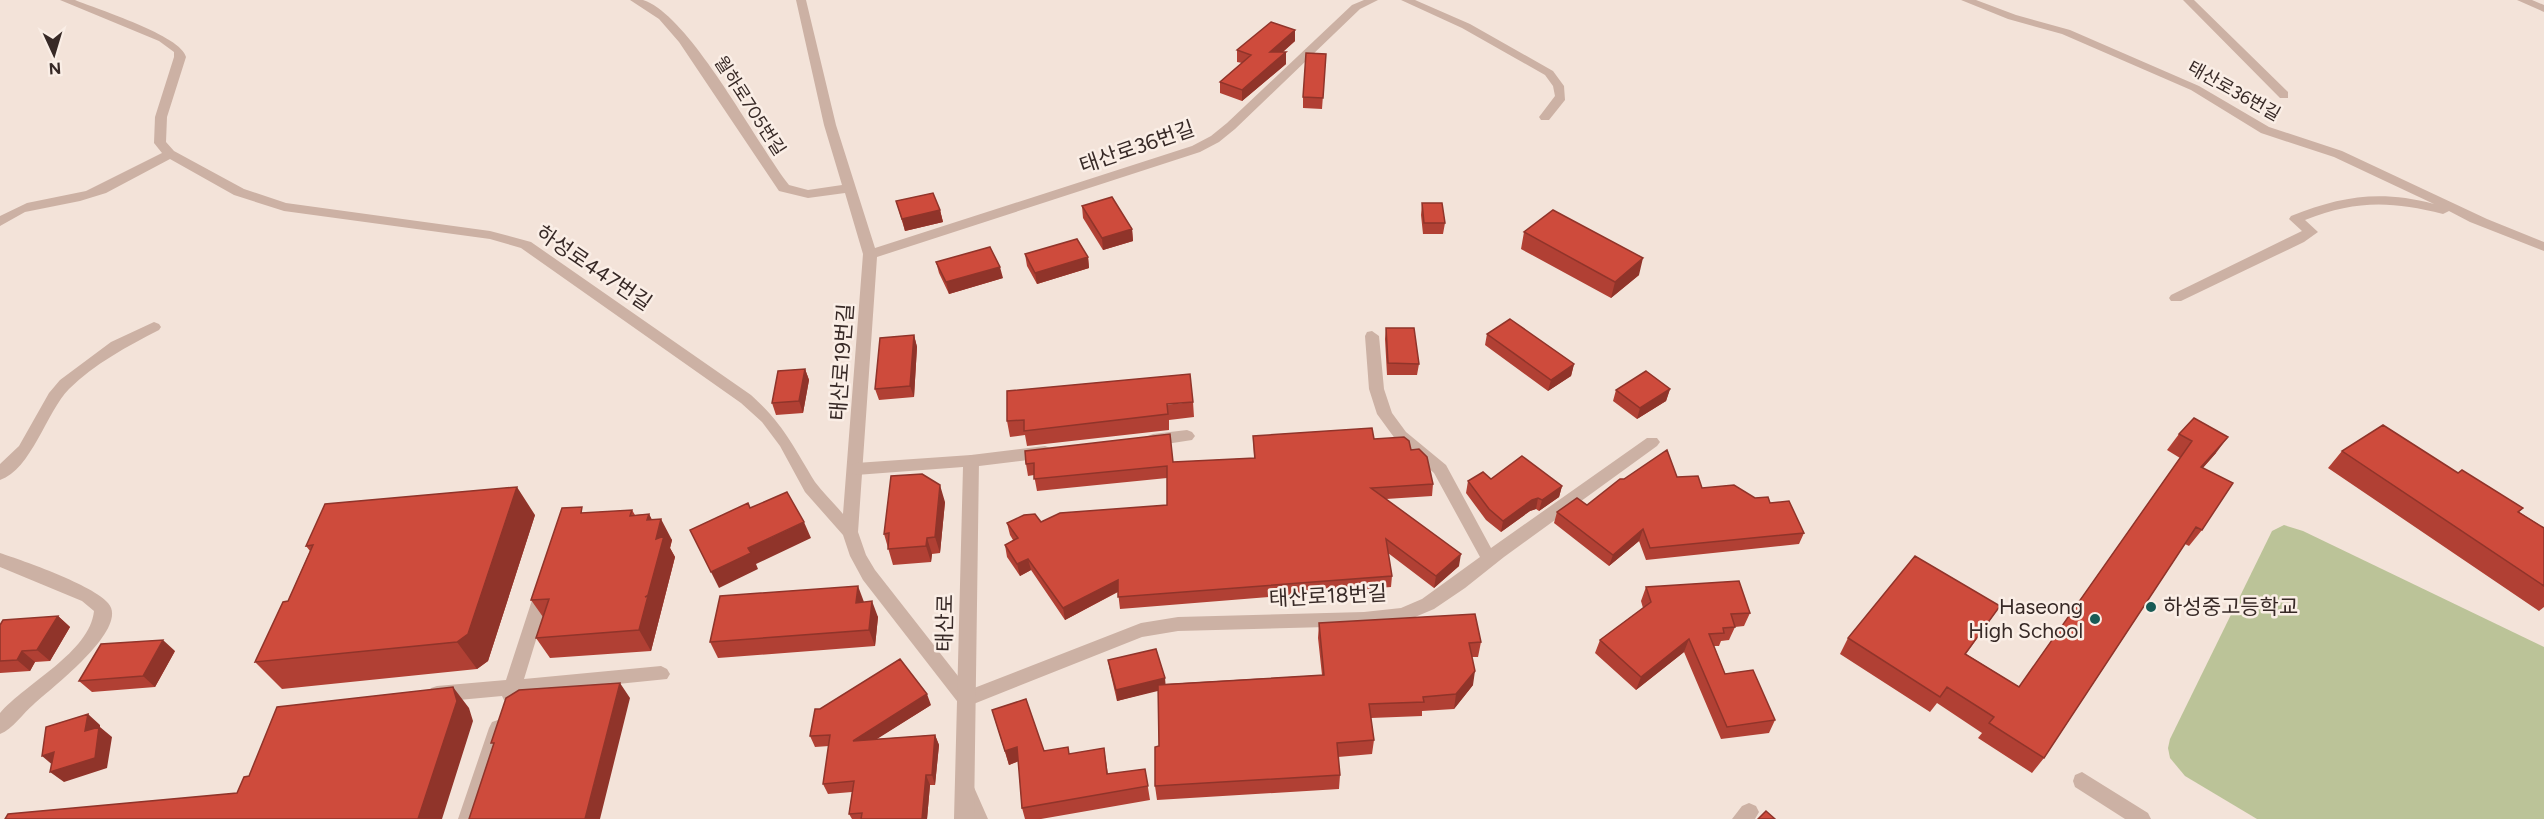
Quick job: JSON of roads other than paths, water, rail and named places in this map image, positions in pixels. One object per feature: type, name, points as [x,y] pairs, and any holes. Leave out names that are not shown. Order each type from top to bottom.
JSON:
[{"type":"street","points":[[0,222],[13,213],[34,204],[61,202],[95,192],[170,154],[160,144],[160,131],[180,51],[163,39],[65,0]]},
{"type":"street","points":[[88,9],[104,0]]},
{"type":"street","name":"월하로705번길","points":[[635,0],[656,11],[667,21],[711,75],[784,188],[796,194],[810,195],[850,188]]},
{"type":"street","name":"태산로19번길","points":[[801,0],[830,125],[870,254],[850,532],[858,556],[869,575],[966,699]]},
{"type":"street","name":"태산로36번길","points":[[870,254],[1196,149],[1215,139],[1231,126],[1356,7],[1373,0]]},
{"type":"street","points":[[1406,0],[1466,26],[1548,73],[1558,83],[1562,93],[1558,103],[1545,117]]},
{"type":"street","name":"태산로36번길","points":[[1966,0],[2012,17],[2066,32],[2195,88],[2265,130],[2338,154],[2482,221]]},
{"type":"street","points":[[2188,0],[2284,95]]},
{"type":"street","points":[[2522,0],[2544,9]]},
{"type":"street","name":"하성로447번길","points":[[170,154],[239,192],[284,207],[490,235],[526,244],[746,399],[767,418],[785,442],[811,488],[850,532]]},
{"type":"street","points":[[2176,298],[2299,239],[2311,232],[2296,219],[2346,201],[2376,197],[2399,199],[2482,221],[2544,247]]},
{"type":"street","points":[[0,474],[24,450],[54,397],[65,384],[116,346],[154,327]]},
{"type":"street","points":[[1372,336],[1375,383],[1385,414],[1399,434],[1432,459],[1440,469],[1489,559]]},
{"type":"street","points":[[1141,441],[1187,436]]},
{"type":"street","name":"태산로18번길","points":[[966,699],[1141,630],[1179,624],[1364,619],[1402,615],[1428,604],[1460,583],[1489,559],[1652,442]]},
{"type":"street","points":[[856,469],[1062,450]]},
{"type":"street","name":"태산로","points":[[964,819],[971,460]]},
{"type":"street","points":[[0,560],[88,596],[103,608],[105,618],[93,640],[16,707],[0,726]]},
{"type":"street","points":[[468,819],[548,578]]},
{"type":"street","points":[[420,696],[662,674]]},
{"type":"street","points":[[2082,781],[2141,819]]},
{"type":"street","name":"태산로","points":[[964,787],[978,819]]},
{"type":"place","name":"하성중고등학교","points":[[2151,607]]},
{"type":"place","name":"Haseong High School","points":[[2095,619]]}]
